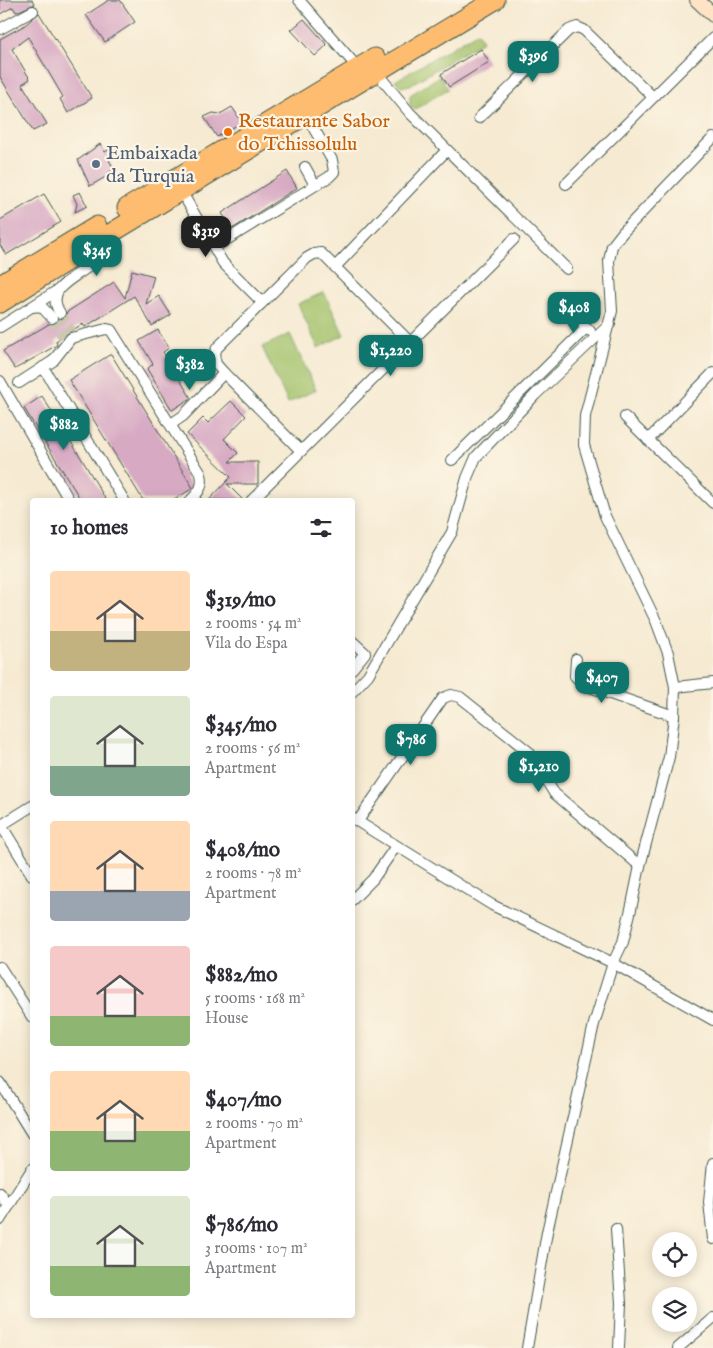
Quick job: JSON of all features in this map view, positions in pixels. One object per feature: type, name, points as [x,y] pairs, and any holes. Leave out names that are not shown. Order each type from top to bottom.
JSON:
[{"type":"highway","points":[[0,303],[306,115],[367,70],[470,0]]},
{"type":"highway","points":[[0,285],[367,70],[495,0]]},
{"type":"main road","points":[[697,0],[713,15]]},
{"type":"street","points":[[299,0],[568,269]]},
{"type":"street","points":[[0,29],[33,11]]},
{"type":"street","points":[[479,118],[569,30],[577,28],[584,30],[653,97]]},
{"type":"street","points":[[566,184],[713,38]]},
{"type":"street","points":[[215,247],[329,177],[334,172],[334,164],[306,115]]},
{"type":"street","points":[[527,1348],[547,1232],[594,1024],[613,963],[623,942],[668,757],[674,716],[675,687],[668,653],[656,620],[605,516],[584,445],[585,416],[610,324],[612,297],[609,261],[612,246],[623,232],[713,138]]},
{"type":"street","points":[[336,266],[447,150]]},
{"type":"street","points":[[304,168],[315,185]]},
{"type":"street","points":[[181,191],[224,264],[262,302]]},
{"type":"street","points":[[0,327],[58,290],[98,258],[108,235]]},
{"type":"street","points":[[254,498],[514,238]]},
{"type":"street","points":[[301,451],[216,364],[214,355],[217,348],[262,302],[314,254],[321,253],[409,341]]},
{"type":"street","points":[[0,318],[29,308],[42,306],[56,315],[54,301],[58,290]]},
{"type":"street","points":[[571,312],[596,337]]},
{"type":"street","points":[[355,689],[368,675],[452,532],[467,478],[476,457],[535,395],[610,324]]},
{"type":"street","points":[[452,460],[586,328]]},
{"type":"street","points":[[20,382],[58,356],[69,336],[106,329],[111,330],[171,424],[203,481],[201,488],[193,498]]},
{"type":"street","points":[[43,368],[123,498]]},
{"type":"street","points":[[171,424],[183,416],[224,373]]},
{"type":"street","points":[[648,440],[713,373]]},
{"type":"street","points":[[0,381],[68,498]]},
{"type":"street","points":[[625,417],[713,503]]},
{"type":"street","points":[[355,643],[365,653],[355,665]]},
{"type":"street","points":[[576,659],[575,676],[584,685],[674,716]]},
{"type":"street","points":[[675,687],[713,683]]},
{"type":"street","points":[[640,866],[554,792],[529,752],[460,697],[451,695],[443,698],[355,820],[492,905],[613,963],[713,1020]]},
{"type":"street","points":[[30,807],[0,826],[30,872]]},
{"type":"street","points":[[355,897],[373,879],[396,846]]},
{"type":"street","points":[[0,967],[30,1014]]},
{"type":"street","points":[[0,1082],[30,1131]]},
{"type":"street","points":[[713,1163],[711,1202],[713,1240]]},
{"type":"street","points":[[0,1220],[30,1172]]},
{"type":"street","points":[[0,1193],[9,1206]]},
{"type":"street","points":[[616,1229],[621,1303],[619,1348]]},
{"type":"street","points":[[678,1348],[713,1318]]},
{"type":"green space","points":[[478,32],[483,41],[410,85],[401,87],[395,81]]},
{"type":"green space","points":[[440,76],[448,89],[414,110],[410,105],[410,95]]},
{"type":"green space","points":[[224,219],[232,233],[225,238],[220,237],[213,225]]},
{"type":"green space","points":[[324,292],[344,335],[318,348],[298,304]]},
{"type":"green space","points":[[290,334],[316,390],[288,403],[262,347]]},
{"type":"building","points":[[0,0],[32,0],[35,4],[16,12],[13,7],[0,14]]},
{"type":"building","points":[[109,0],[120,0],[135,22],[105,42],[86,15]]},
{"type":"building","points":[[39,13],[92,98],[68,113],[60,99],[63,97],[28,37],[12,49],[30,79],[22,84],[47,124],[33,131],[0,77],[0,39],[25,25]]},
{"type":"building","points":[[304,19],[327,45],[315,56],[291,30]]},
{"type":"building","points":[[481,49],[489,62],[449,87],[441,74]]},
{"type":"building","points":[[232,107],[242,122],[217,137],[204,117],[213,113],[220,114]]},
{"type":"building","name":"Embaixada da Turquia","points":[[100,144],[105,152],[112,148],[116,156],[109,160],[114,169],[108,173],[109,175],[90,186],[78,160]]},
{"type":"building","points":[[287,171],[297,188],[232,229],[222,213]]},
{"type":"building","points":[[80,192],[87,206],[75,212],[77,204],[73,195]]},
{"type":"building","points":[[44,194],[61,222],[6,255],[0,245],[0,220]]},
{"type":"building","points":[[132,270],[154,276],[146,304],[159,296],[171,315],[152,326],[134,296],[85,327],[83,324],[69,332],[56,341],[57,345],[15,369],[3,351],[49,324],[56,323],[65,317],[67,312],[114,282],[125,298]]},
{"type":"building","points":[[158,330],[169,348],[163,352],[191,398],[172,410],[147,369],[153,364],[139,341]]},
{"type":"building","points":[[111,354],[193,488],[177,498],[142,498],[69,380]]},
{"type":"building","points":[[42,396],[105,498],[80,498],[24,408]]},
{"type":"building","points":[[231,401],[246,416],[224,439],[238,453],[229,462],[258,462],[258,484],[227,484],[241,498],[211,498],[231,477],[187,434],[203,418],[208,423]]},
{"type":"tunnel","points":[[60,313],[71,331]]},
{"type":"tunnel","points":[[52,318],[63,337]]},
{"type":"place","name":"Restaurante Sabor do Tchissolulu","points":[[228,132]]},
{"type":"place","name":"Embaixada da Turquia","points":[[96,164]]}]
